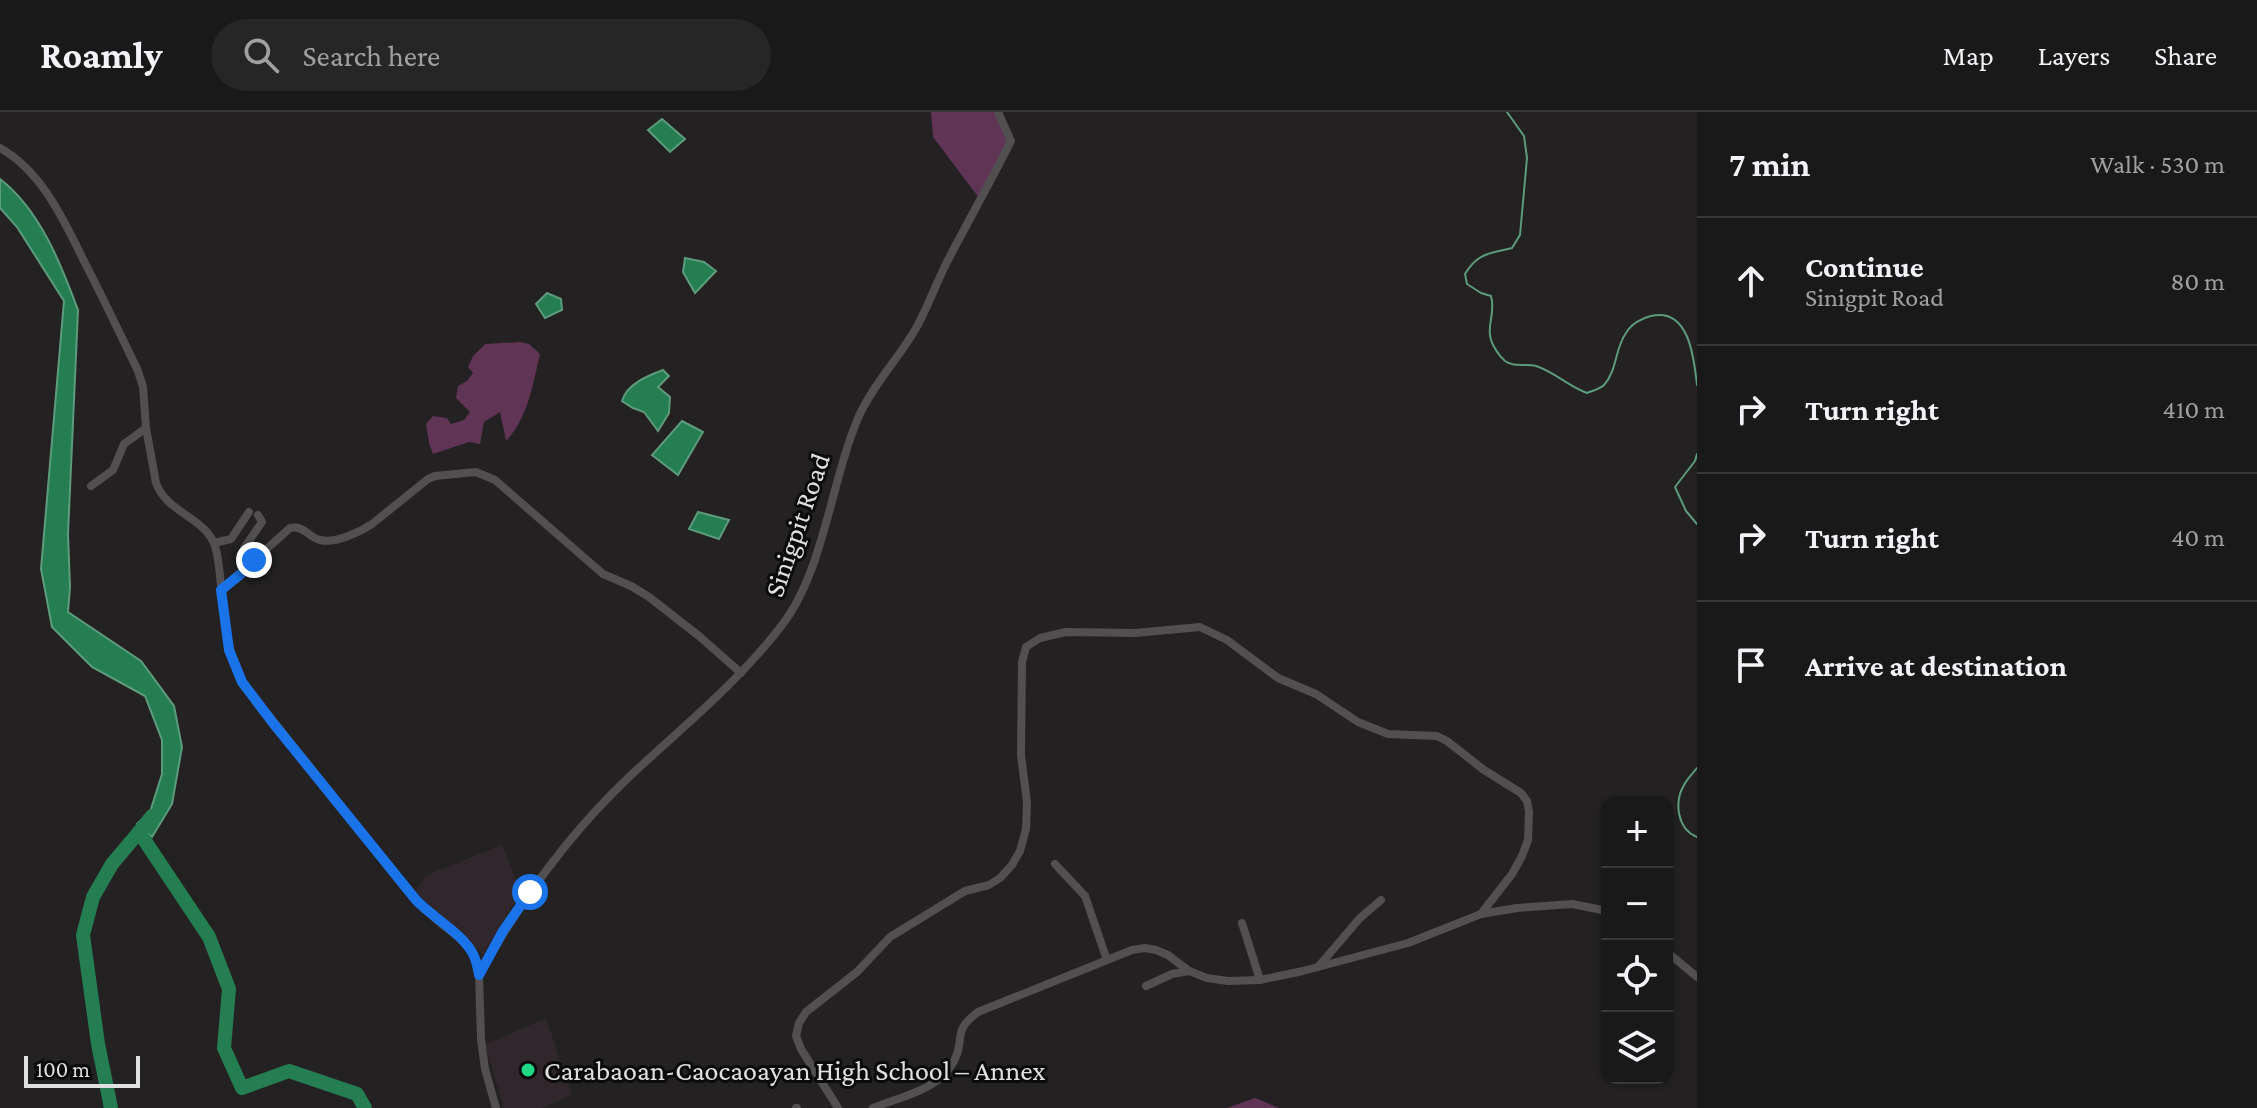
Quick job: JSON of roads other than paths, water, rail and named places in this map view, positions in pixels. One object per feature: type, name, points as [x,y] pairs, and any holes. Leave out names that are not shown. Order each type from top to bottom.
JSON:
[{"type":"street","name":"Sinigpit Road","points":[[479,975],[522,903],[572,840],[625,781],[741,673],[794,608],[817,552],[842,460],[861,412],[915,330],[1011,141],[998,112]]},
{"type":"street","points":[[0,148],[18,160],[60,213],[138,373],[159,492],[208,534],[214,543],[229,650],[247,690],[416,900],[463,941],[474,955],[479,975],[483,1059],[496,1108]]},
{"type":"street","points":[[91,486],[113,470],[124,444],[146,428]]},
{"type":"street","points":[[221,590],[290,528],[299,527],[323,541],[333,540],[365,529],[428,479],[476,472],[495,480],[603,574],[649,597],[741,673]]},
{"type":"street","points":[[214,543],[231,539],[254,514],[262,520],[261,526],[244,548],[254,560]]},
{"type":"street","points":[[838,1108],[801,1049],[796,1036],[799,1023],[806,1012],[857,972],[890,937],[965,891],[989,885],[1012,865],[1026,829],[1027,802],[1021,755],[1022,662],[1026,647],[1040,638],[1066,632],[1147,633],[1200,627],[1227,640],[1278,678],[1316,694],[1358,722],[1388,734],[1437,736],[1447,741],[1484,770],[1521,793],[1527,801],[1528,840],[1522,856],[1481,914]]},
{"type":"street","points":[[1055,864],[1085,896],[1107,960]]},
{"type":"street","points":[[1317,967],[1360,918],[1381,900]]},
{"type":"street","points":[[873,1108],[918,1092],[944,1074],[958,1051],[960,1031],[968,1019],[978,1012],[1132,950],[1145,948],[1168,955],[1189,971],[1207,978],[1228,981],[1275,979],[1408,943],[1481,914],[1572,904],[1601,910]]},
{"type":"street","points":[[1242,923],[1260,980]]},
{"type":"street","points":[[1673,957],[1697,977]]},
{"type":"street","points":[[1146,986],[1172,974],[1189,971]]},
{"type":"waterway","points":[[1507,112],[1524,136],[1527,158],[1520,235],[1512,248],[1480,258],[1465,274],[1467,284],[1491,296],[1490,335],[1498,354],[1509,363],[1536,366],[1587,393],[1602,386],[1608,379],[1622,339],[1631,327],[1648,317],[1664,315],[1674,319],[1688,338],[1697,385]]},
{"type":"waterway","points":[[1697,454],[1675,487],[1686,511],[1697,524]]},
{"type":"waterway","points":[[1697,768],[1684,785],[1678,807],[1681,822],[1697,837]]},
{"type":"waterway","points":[[152,816],[139,832],[209,937],[229,989],[224,1048],[242,1088],[289,1071],[357,1094],[365,1108]]},
{"type":"waterway","points":[[111,1108],[98,1044],[83,935],[93,897],[112,864],[139,832]]},
{"type":"place","name":"Carabaoan-Caocaoayan High School – Annex","points":[[528,1070]]}]
